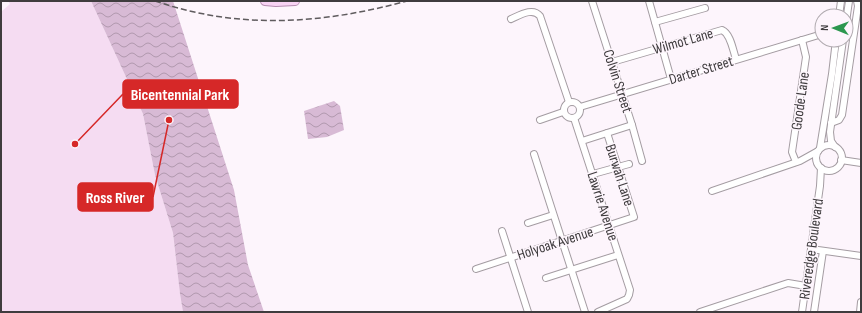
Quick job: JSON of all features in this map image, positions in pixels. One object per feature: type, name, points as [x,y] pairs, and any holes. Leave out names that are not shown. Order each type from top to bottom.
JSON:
[{"type":"main road","points":[[265,1],[295,1]]},
{"type":"street","name":"Colvin Street","points":[[592,1],[642,161]]},
{"type":"street","points":[[649,1],[672,79]]},
{"type":"street","points":[[831,123],[839,120],[842,115],[858,6],[857,1]]},
{"type":"street","points":[[655,22],[705,8]]},
{"type":"street","points":[[510,19],[532,12],[536,12],[540,16],[569,102]]},
{"type":"street","name":"Wilmot Lane","points":[[612,62],[722,30],[728,35],[736,59]]},
{"type":"street","name":"Darter Street","points":[[580,107],[622,93],[814,36]]},
{"type":"street","name":"Goode Lane","points":[[798,162],[792,152],[806,57],[802,40]]},
{"type":"street","points":[[819,166],[816,155],[819,150],[835,48]]},
{"type":"street","points":[[798,162],[809,161],[830,171],[836,168],[841,160],[840,153],[830,137],[842,48]]},
{"type":"street","points":[[569,102],[576,103],[580,107],[580,112],[574,118],[566,117],[563,112],[564,106],[569,102]]},
{"type":"street","points":[[540,120],[563,112]]},
{"type":"street","name":"Lawrie Avenue","points":[[574,118],[629,287],[629,295],[624,300],[598,312]]},
{"type":"street","points":[[582,142],[632,125]]},
{"type":"street","name":"Burwah Lane","points":[[607,133],[634,217]]},
{"type":"street","points":[[712,191],[798,162],[827,145],[835,147]]},
{"type":"street","points":[[534,154],[585,312]]},
{"type":"street","points":[[841,160],[861,162]]},
{"type":"street","points":[[593,174],[629,164]]},
{"type":"street","name":"Riveredge Boulevard","points":[[802,312],[820,186],[819,166]]},
{"type":"street","name":"Riveredge Boulevard","points":[[820,186],[830,171]]},
{"type":"street","points":[[528,223],[553,215]]},
{"type":"street","name":"Holyoak Avenue","points":[[476,268],[634,217]]},
{"type":"street","points":[[502,231],[528,312]]},
{"type":"street","points":[[811,249],[861,256]]},
{"type":"street","points":[[814,312],[823,251]]},
{"type":"street","points":[[546,278],[618,255]]},
{"type":"street","points":[[700,312],[788,283],[806,286]]},
{"type":"street","points":[[860,312],[861,302]]},
{"type":"shaded area","points":[[8,1],[91,1],[143,114],[155,175],[173,233],[183,312],[1,312],[1,12],[10,4]]},
{"type":"water","points":[[91,1],[173,1],[234,190],[248,265],[264,312],[183,312],[173,233],[155,175],[143,114]]},
{"type":"water","points":[[334,101],[340,106],[344,130],[327,137],[308,139],[304,111]]},
{"type":"railway","points":[[155,1],[187,10],[250,20],[312,19],[344,15],[407,1]]},
{"type":"place","name":"Ross River","points":[[169,120]]},
{"type":"place","name":"Bicentennial Park","points":[[75,144]]}]
